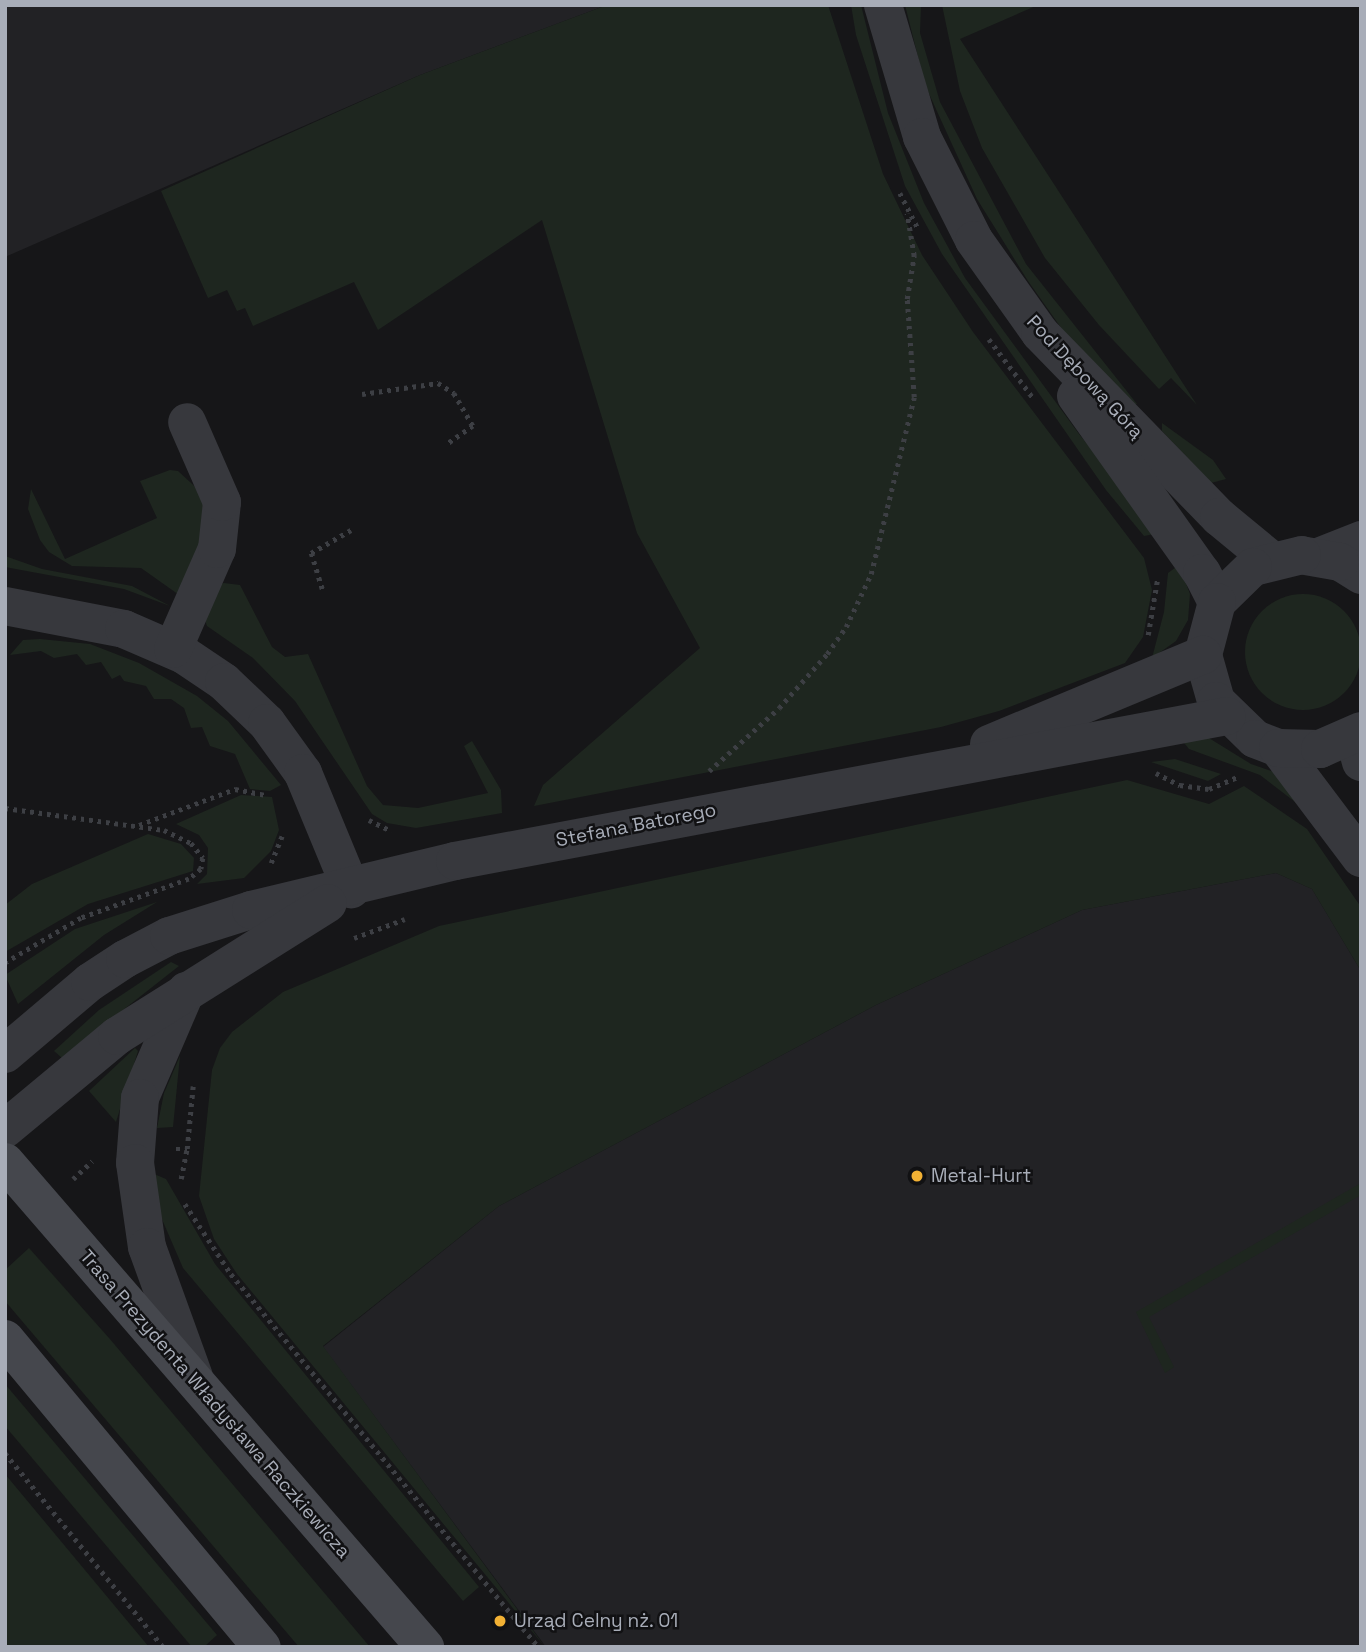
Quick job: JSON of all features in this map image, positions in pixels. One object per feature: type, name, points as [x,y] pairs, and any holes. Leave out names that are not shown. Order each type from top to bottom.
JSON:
[{"type":"main road","name":"Trasa Prezydenta Władysława Raczkiewicza","points":[[5,1161],[425,1647]]},
{"type":"main road","points":[[5,1339],[262,1647]]},
{"type":"street","name":"Pod Dębową Górą","points":[[883,5],[922,137],[974,240],[1040,334],[1219,517],[1270,559]]},
{"type":"street","points":[[1040,334],[1083,410],[1202,573],[1217,602]]},
{"type":"street","points":[[173,649],[217,549],[222,502],[187,422]]},
{"type":"street","points":[[1358,743],[1320,749],[1278,748],[1255,739],[1227,716],[1209,684],[1203,654],[1217,602],[1237,579],[1270,559],[1321,556],[1361,540]]},
{"type":"street","points":[[1321,556],[1361,575]]},
{"type":"street","points":[[5,606],[98,621],[173,649],[232,689],[274,732],[303,773],[351,889]]},
{"type":"street","name":"Stefana Batorego","points":[[923,771],[1203,654]]},
{"type":"street","name":"Stefana Batorego","points":[[5,1054],[90,982],[169,936],[251,910],[351,889],[445,863],[923,771],[1227,716]]},
{"type":"street","points":[[1278,748],[1361,858]]},
{"type":"street","name":"Stefana Batorego","points":[[5,1129],[117,1036],[351,889]]},
{"type":"street","points":[[186,991],[140,1098],[136,1148],[147,1247],[196,1382]]},
{"type":"path","points":[[703,777],[779,708],[820,662],[846,627],[871,573],[914,397],[907,299],[914,256],[906,209]]},
{"type":"path","points":[[362,394],[438,383],[454,393],[473,426],[447,444]]},
{"type":"path","points":[[322,589],[311,553],[351,530]]},
{"type":"path","points":[[1145,771],[1180,785],[1209,789],[1241,775]]},
{"type":"path","points":[[136,826],[236,789],[270,796]]},
{"type":"path","points":[[5,808],[136,826],[184,838],[200,853],[201,869],[169,888],[81,918],[5,963]]},
{"type":"path","points":[[349,940],[418,915]]},
{"type":"path","points":[[179,1188],[187,1149],[194,1073]]},
{"type":"path","points":[[44,1207],[107,1147],[187,1149]]},
{"type":"path","points":[[183,1198],[231,1274],[538,1647]]},
{"type":"path","points":[[5,1453],[163,1647]]},
{"type":"shaded area","points":[[5,5],[607,5],[420,75],[5,257]]},
{"type":"shaded area","points":[[607,5],[828,5],[883,174],[922,255],[973,332],[1144,558],[1152,590],[1143,637],[1125,663],[999,711],[941,727],[534,806],[543,785],[700,648],[637,533],[542,220],[378,330],[354,282],[253,326],[245,308],[237,311],[227,290],[208,298],[161,191],[420,75]]},
{"type":"shaded area","points":[[851,5],[861,5],[888,113],[924,203],[965,278],[1079,434],[1160,533],[1144,536],[1106,490],[942,254],[905,186],[856,35]]},
{"type":"shaded area","points":[[905,5],[921,5],[920,33],[940,102],[1026,264],[1137,404],[1129,405],[1086,363],[1028,281],[977,199],[925,85]]},
{"type":"shaded area","points":[[942,5],[1038,5],[960,39],[1197,405],[1171,378],[1159,389],[1099,325],[1045,258],[982,148],[960,91]]},
{"type":"shaded area","points":[[1162,423],[1213,460],[1226,479],[1211,483],[1162,431]]},
{"type":"shaded area","points":[[170,470],[178,471],[203,494],[210,514],[182,597],[141,568],[72,566],[49,552],[40,540],[28,509],[31,489],[65,559],[157,518],[140,481]]},
{"type":"shaded area","points":[[5,556],[42,569],[132,586],[170,606],[124,589],[5,567]]},
{"type":"shaded area","points":[[1179,565],[1190,594],[1188,620],[1176,641],[1152,658],[1164,612],[1168,573]]},
{"type":"shaded area","points":[[224,583],[240,585],[272,647],[285,657],[308,654],[367,786],[383,805],[418,808],[488,793],[464,746],[472,741],[501,790],[502,813],[416,828],[387,823],[372,814],[295,701],[253,658],[207,626],[204,617],[214,586]]},
{"type":"shaded area","points":[[1303,594],[1325,598],[1344,611],[1357,630],[1361,652],[1357,674],[1344,693],[1325,706],[1303,710],[1281,706],[1262,693],[1249,674],[1245,652],[1249,630],[1262,611],[1281,598]]},
{"type":"shaded area","points":[[23,640],[90,644],[139,663],[197,696],[228,721],[281,785],[270,791],[250,789],[235,754],[210,746],[202,727],[191,728],[184,708],[171,699],[154,699],[146,686],[124,681],[120,675],[112,679],[101,662],[86,665],[77,654],[54,658],[41,651],[10,655]]},
{"type":"shaded area","points":[[1204,735],[1251,764],[1277,773],[1299,805],[1260,775],[1189,749],[1180,738]]},
{"type":"shaded area","points":[[1175,759],[1221,774],[1208,781],[1151,762]]},
{"type":"shaded area","points":[[1127,780],[1209,804],[1244,786],[1307,829],[1361,907],[1361,971],[1312,889],[1276,873],[1082,910],[876,1005],[499,1206],[323,1346],[545,1647],[237,1274],[214,1239],[199,1196],[212,1070],[220,1048],[232,1032],[283,992],[439,926]]},
{"type":"shaded area","points":[[241,795],[272,797],[279,830],[271,851],[244,878],[197,884],[207,874],[208,848],[199,835],[176,824]]},
{"type":"shaded area","points":[[148,834],[181,844],[194,858],[193,871],[88,904],[5,952],[5,905],[32,884]]},
{"type":"shaded area","points":[[1276,873],[1312,889],[1361,971],[1361,1647],[546,1647],[323,1347],[499,1206],[876,1005],[1082,910]]},
{"type":"shaded area","points":[[157,902],[104,935],[18,1004],[5,975],[75,929]]},
{"type":"shaded area","points":[[171,962],[179,966],[62,1058],[54,1051],[99,1010]]},
{"type":"shaded area","points":[[135,1048],[138,1051],[116,1122],[89,1091]]},
{"type":"shaded area","points":[[180,1056],[173,1127],[157,1128],[164,1093]]},
{"type":"shaded area","points":[[154,1174],[166,1179],[215,1264],[479,1587],[463,1601],[183,1268],[158,1210]]},
{"type":"shaded area","points":[[1361,1183],[1361,1195],[1149,1317],[1174,1367],[1165,1373],[1136,1312]]},
{"type":"shaded area","points":[[29,1248],[109,1338],[370,1647],[299,1647],[5,1301],[5,1270]]},
{"type":"shaded area","points":[[5,1384],[217,1635],[204,1647],[192,1647],[5,1426]]},
{"type":"shaded area","points":[[5,1474],[149,1647],[5,1647]]},
{"type":"place","name":"Metal-Hurt","points":[[917,1176]]},
{"type":"place","name":"Urząd Celny nż. 01","points":[[500,1621]]}]
